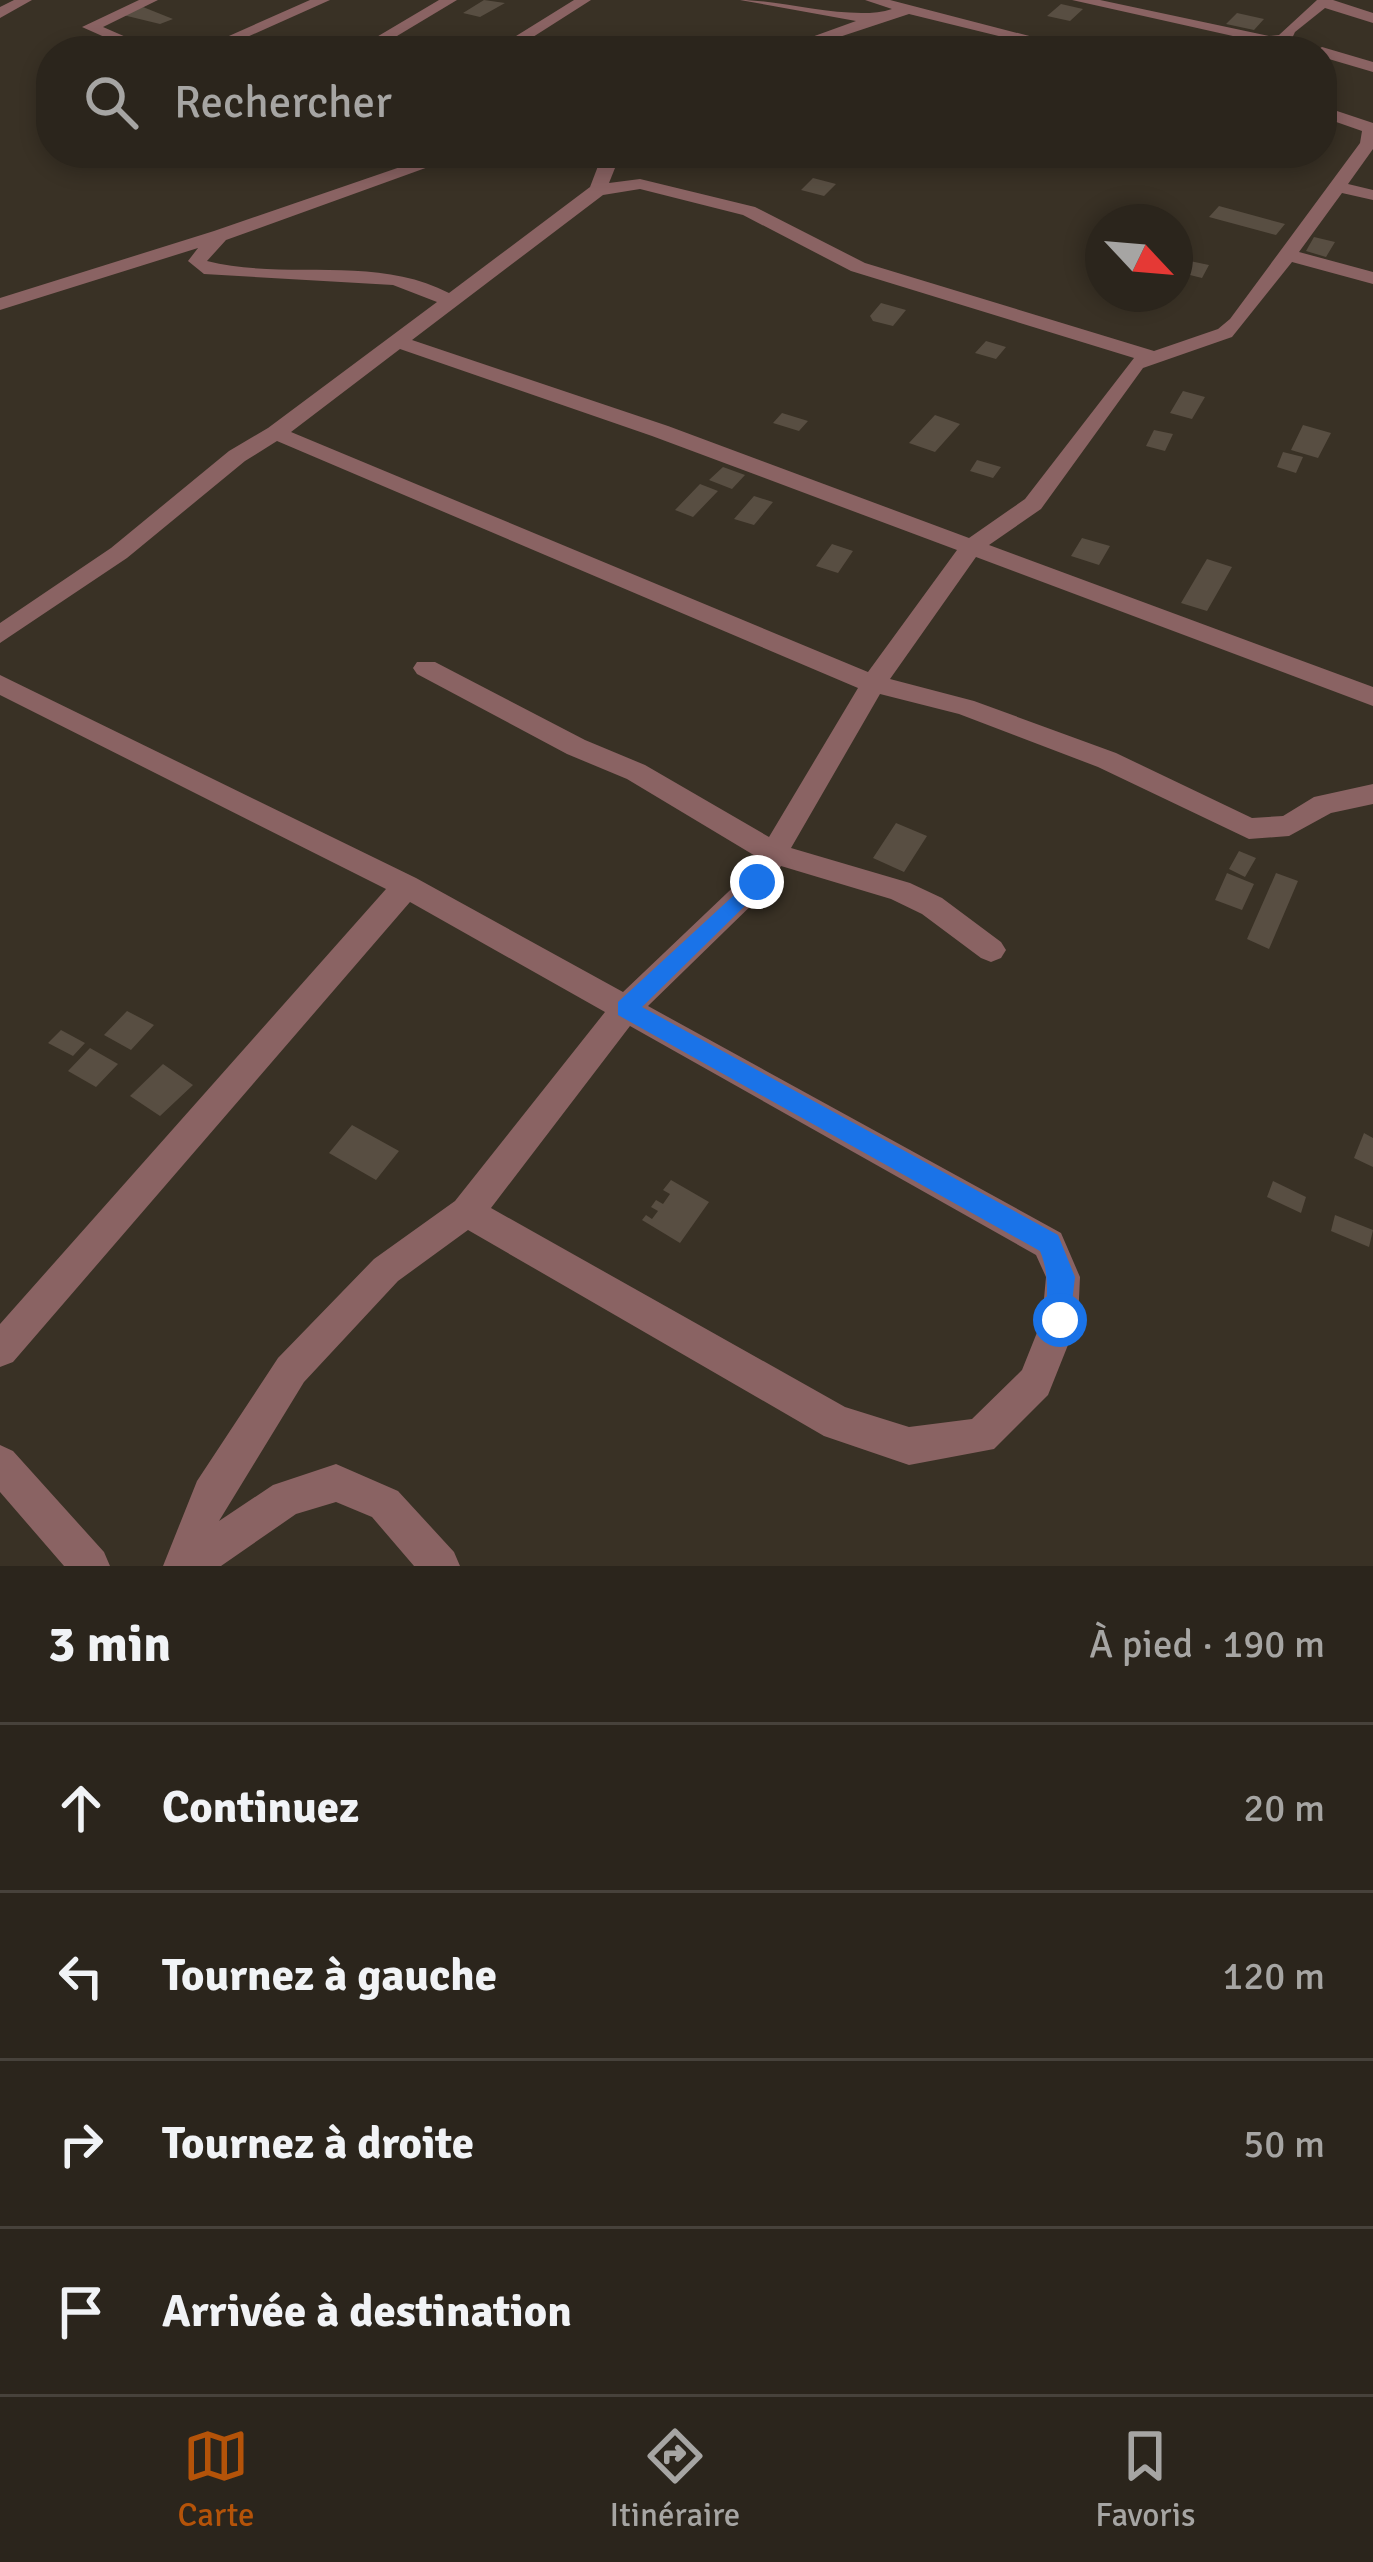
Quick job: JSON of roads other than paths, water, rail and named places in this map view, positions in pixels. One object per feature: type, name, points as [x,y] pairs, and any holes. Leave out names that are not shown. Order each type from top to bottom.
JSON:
[{"type":"street","points":[[0,13],[26,0]]},
{"type":"street","points":[[112,36],[90,27],[151,0]]},
{"type":"street","points":[[238,36],[323,0]]},
{"type":"street","points":[[387,36],[450,0]]},
{"type":"street","points":[[525,36],[584,0]]},
{"type":"street","points":[[747,0],[878,20]]},
{"type":"street","points":[[872,0],[1018,36]]},
{"type":"street","points":[[828,36],[938,0]]},
{"type":"street","points":[[1079,0],[1246,36]]},
{"type":"street","points":[[1287,36],[1325,1],[1373,17]]},
{"type":"street","points":[[1337,57],[1373,67]]},
{"type":"street","points":[[185,1566],[210,1494],[291,1370],[386,1270],[467,1212],[626,1008],[757,882],[873,683],[970,548],[1033,503],[1136,364],[1225,333],[1372,136],[1337,118]]},
{"type":"street","points":[[0,304],[415,168]]},
{"type":"street","points":[[598,190],[606,168]]},
{"type":"street","points":[[0,634],[118,553],[237,456],[276,433],[598,190],[640,184],[749,211],[858,267],[1152,357]]},
{"type":"street","points":[[1336,186],[1373,195]]},
{"type":"street","points":[[221,235],[197,261],[204,268],[393,279],[418,284],[452,302]]},
{"type":"street","points":[[1285,254],[1373,278]]},
{"type":"street","points":[[399,341],[660,431],[1373,697]]},
{"type":"street","points":[[276,433],[873,683],[965,707],[1107,760],[1249,829],[1289,826],[1324,804],[1373,794]]},
{"type":"street","points":[[426,668],[576,747],[636,772],[775,854],[900,891],[932,907],[991,950]]},
{"type":"street","points":[[0,684],[406,886],[1049,1244],[1063,1277],[1060,1320],[1035,1382],[980,1436],[909,1446],[837,1424],[467,1212]]},
{"type":"street","points":[[0,1350],[406,886]]},
{"type":"street","points":[[0,1464],[90,1566]]},
{"type":"street","points":[[185,1566],[286,1498],[336,1483],[385,1504],[440,1566]]}]
